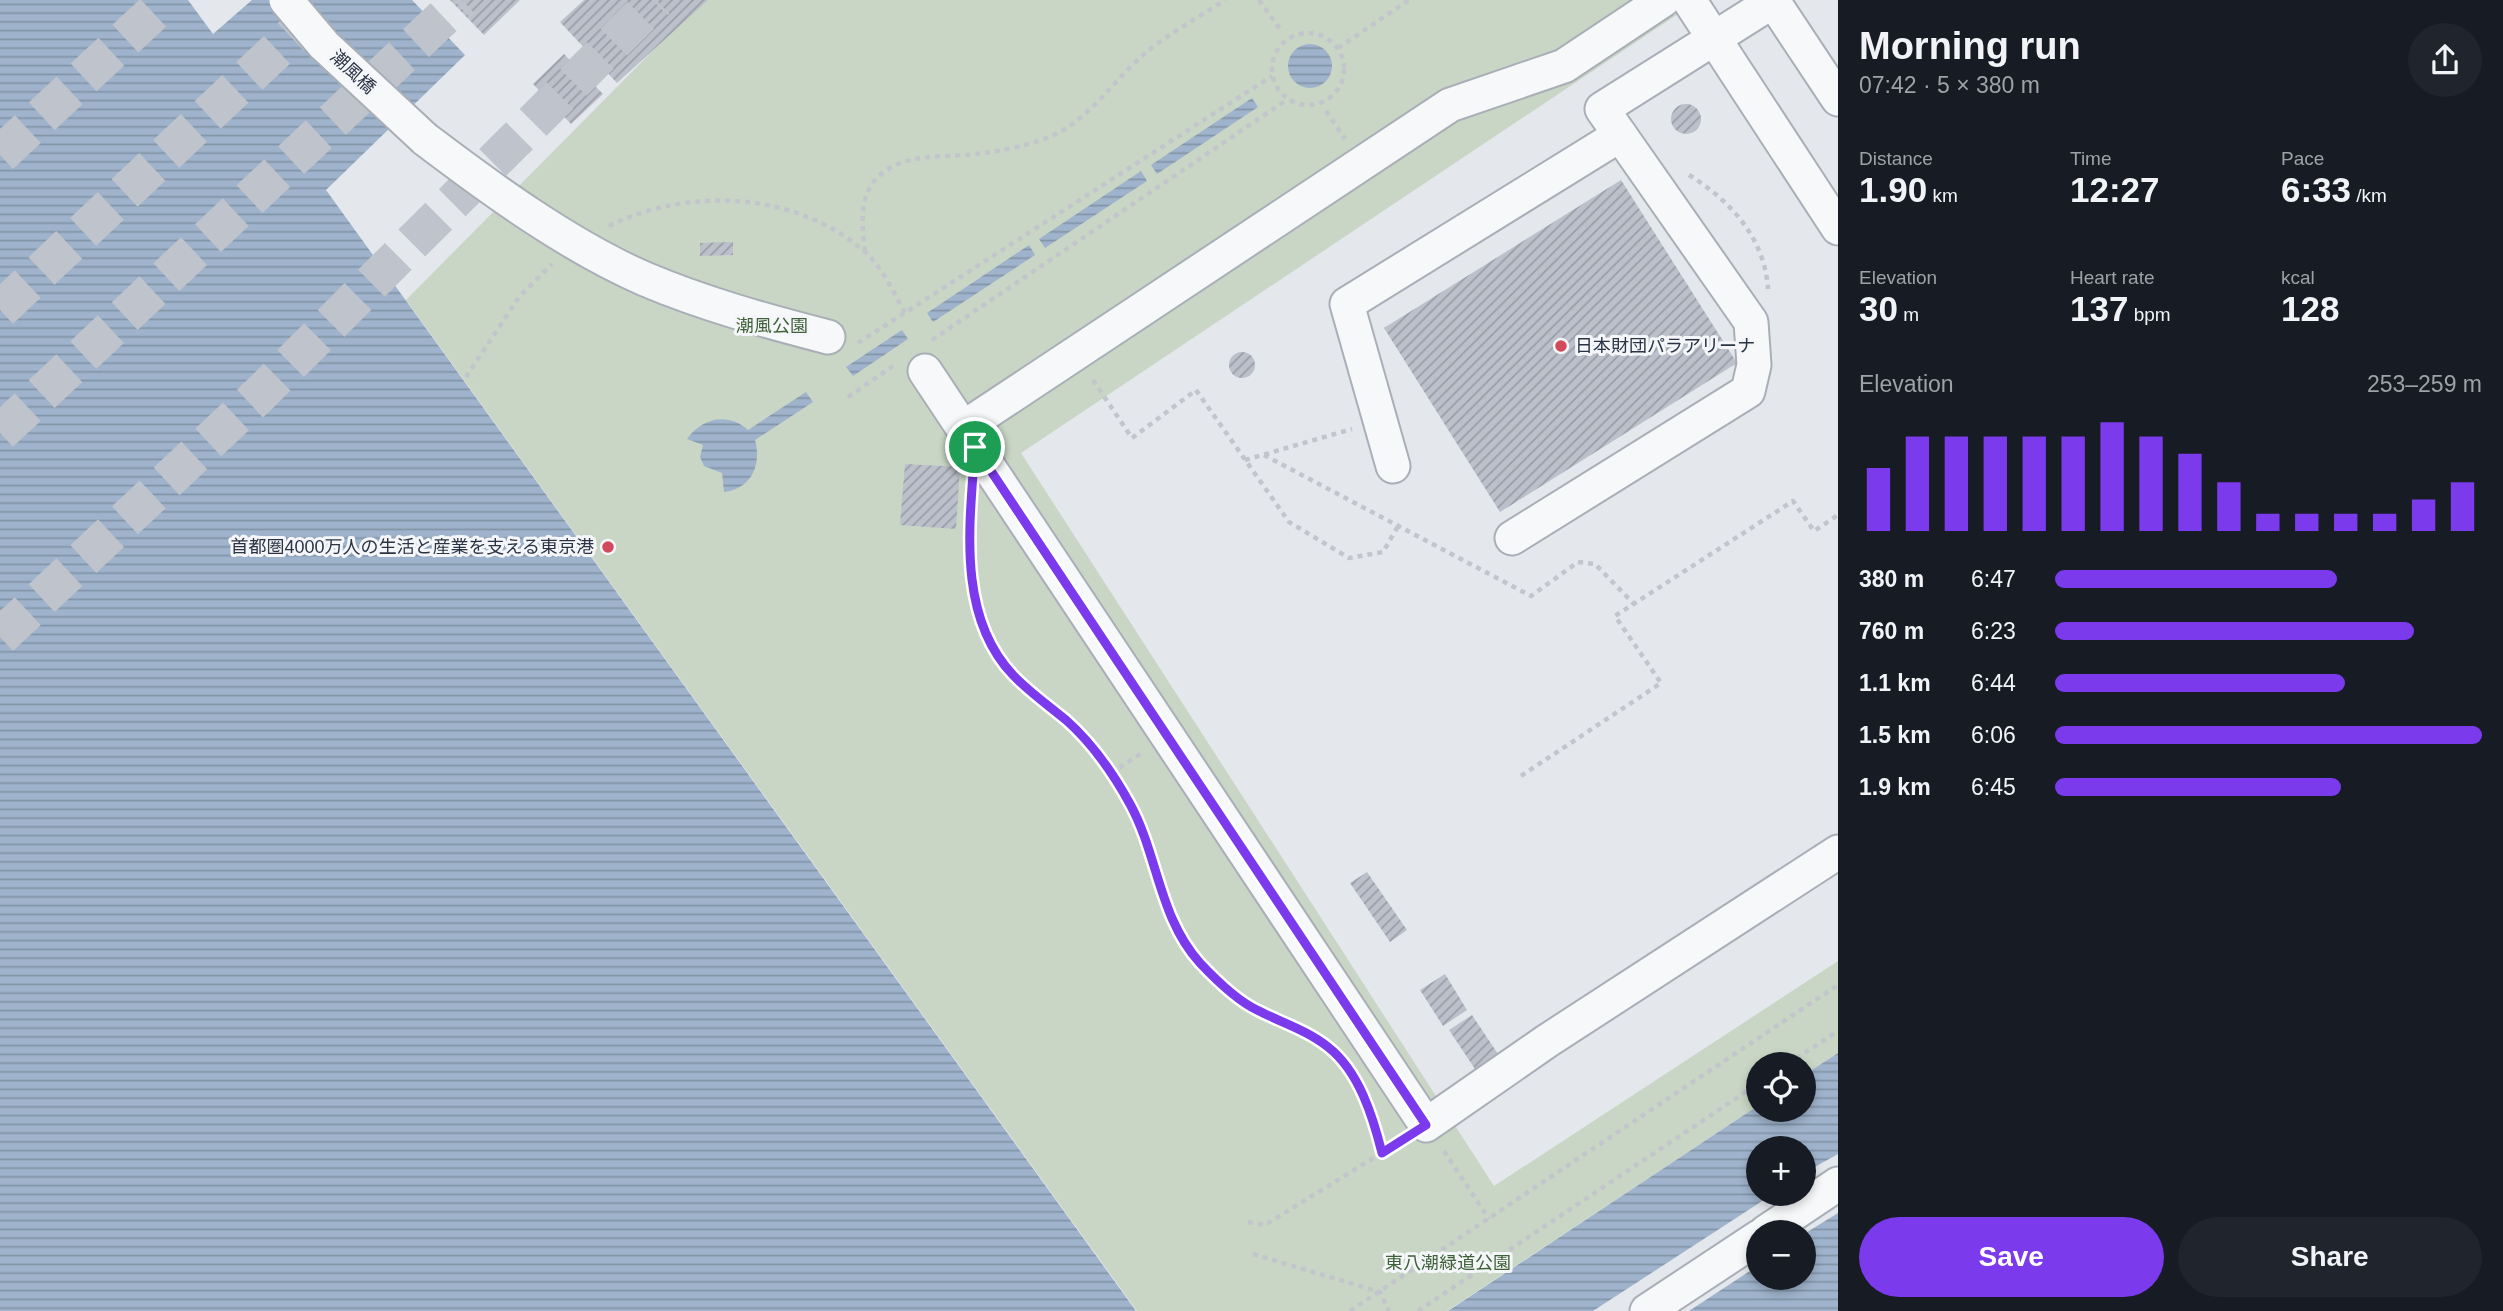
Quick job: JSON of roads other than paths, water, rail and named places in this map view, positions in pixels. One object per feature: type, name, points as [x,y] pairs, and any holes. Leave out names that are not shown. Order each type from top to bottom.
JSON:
[{"type":"street","name":"潮風橋","points":[[286,0],[324,45],[425,139],[499,195],[643,278],[750,317],[828,337]]},
{"type":"street","points":[[969,438],[1074,354],[1450,105],[1563,65],[1663,0]]},
{"type":"street","points":[[1689,0],[1838,228]]},
{"type":"street","points":[[1512,538],[1748,391],[1754,365],[1751,322],[1602,109],[1774,1],[1838,99]]},
{"type":"street","points":[[1393,466],[1347,304],[1620,135]]},
{"type":"street","points":[[916,359],[1426,1125],[1547,1041],[1838,852]]},
{"type":"street","points":[[1784,1220],[1838,1184]]},
{"type":"street","points":[[1647,1311],[1746,1246]]},
{"type":"water","points":[[0,0],[188,0],[213,34],[252,0],[412,0],[465,55],[326,190],[1136,1311],[0,1311]]},
{"type":"water","points":[[1310,44],[1326,50],[1332,66],[1326,82],[1310,88],[1294,82],[1288,66],[1294,50]]},
{"type":"water","points":[[1252,98],[1258,107],[1157,174],[1151,165]]},
{"type":"water","points":[[1141,171],[1147,181],[1045,248],[1039,239]]},
{"type":"water","points":[[1029,245],[1035,255],[933,322],[927,313]]},
{"type":"water","points":[[902,330],[908,339],[853,376],[846,367]]},
{"type":"water","points":[[806,392],[813,402],[755,440],[757,458],[748,481],[724,492],[722,473],[704,466],[700,457],[703,445],[687,439],[700,426],[716,420],[732,421],[748,430]]},
{"type":"water","points":[[1838,1053],[1838,1311],[1448,1311],[1746,1114],[1746,1122],[1816,1122],[1816,1067]]},
{"type":"tunnel","points":[[0,155],[167,0]]},
{"type":"tunnel","points":[[0,310],[330,0]]},
{"type":"tunnel","points":[[0,433],[462,0]]},
{"type":"tunnel","points":[[0,637],[259,395],[656,0]]},
{"type":"place","name":"日本財団パラアリーナ","points":[[1561,346]]},
{"type":"place","name":"首都圏4000万人の生活と産業を支える東京港","points":[[608,547]]},
{"type":"park label","name":"潮風公園","points":[[772,326]]},
{"type":"park label","name":"東八潮緑道公園","points":[[1448,1263]]}]
